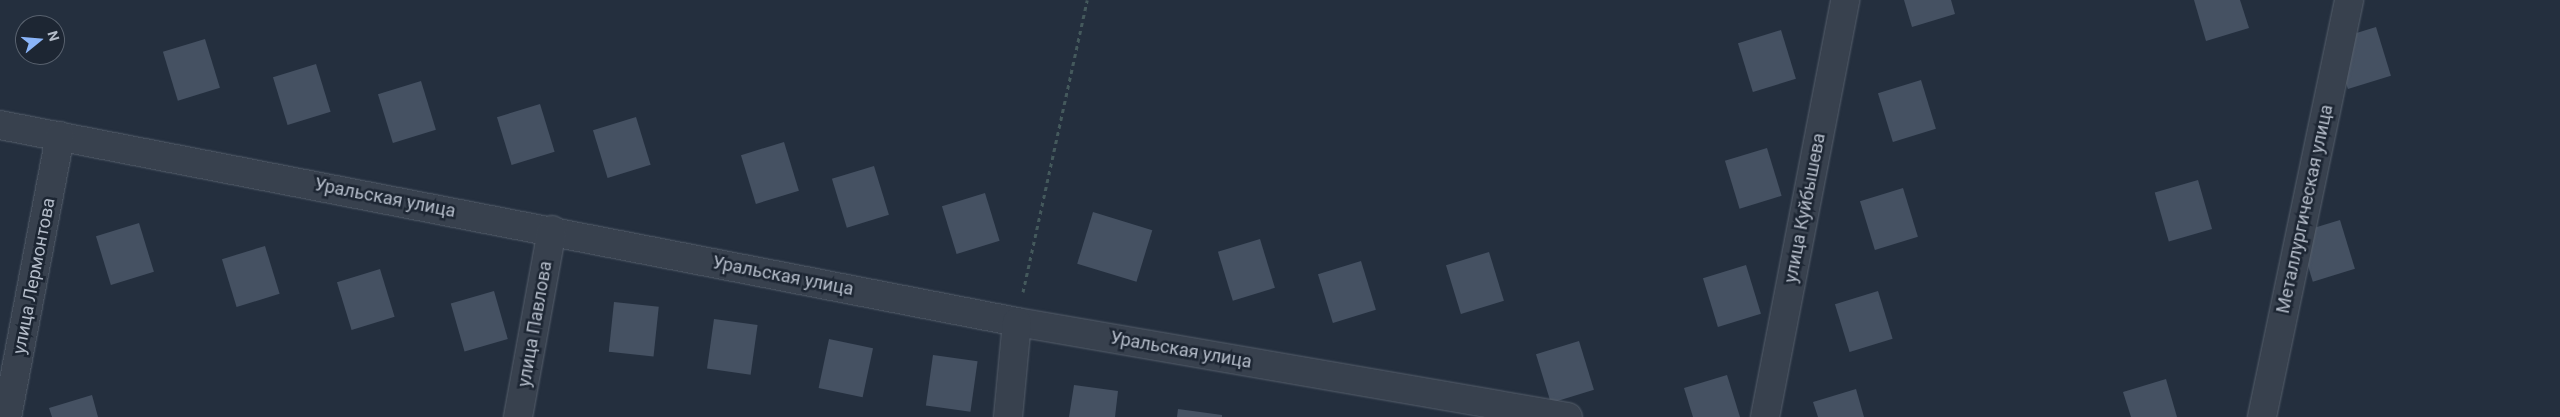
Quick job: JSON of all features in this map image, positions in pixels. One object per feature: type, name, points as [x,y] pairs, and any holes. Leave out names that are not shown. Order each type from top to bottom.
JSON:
[{"type":"street","name":"улица Куйбышева","points":[[1765,417],[1845,0]]},
{"type":"street","name":"Металлургическая улица","points":[[2262,417],[2349,0]]},
{"type":"street","name":"Уральская улица","points":[[0,125],[552,230],[1017,322],[1568,417]]},
{"type":"street","name":"улица Лермонтова","points":[[8,417],[60,136]]},
{"type":"street","name":"улица Павлова","points":[[518,417],[552,230]]},
{"type":"street","points":[[1008,417],[1017,322]]},
{"type":"path","points":[[1017,322],[1087,0]]},
{"type":"building","points":[[1904,0],[1951,0],[1955,14],[1912,27]]},
{"type":"building","points":[[2194,0],[2240,0],[2249,28],[2206,41]]},
{"type":"building","points":[[2376,27],[2391,76],[2348,89],[2333,40]]},
{"type":"building","points":[[1781,30],[1796,79],[1753,92],[1738,43]]},
{"type":"building","points":[[205,39],[220,88],[178,101],[163,52]]},
{"type":"building","points":[[316,64],[331,112],[288,125],[273,77]]},
{"type":"building","points":[[1921,80],[1936,129],[1893,142],[1878,93]]},
{"type":"building","points":[[421,81],[436,130],[393,143],[378,94]]},
{"type":"building","points":[[540,104],[555,152],[512,165],[497,117]]},
{"type":"building","points":[[636,117],[651,165],[608,178],[593,130]]},
{"type":"building","points":[[784,142],[799,191],[756,204],[741,155]]},
{"type":"building","points":[[1767,148],[1782,196],[1740,209],[1725,161]]},
{"type":"building","points":[[874,166],[889,215],[847,228],[832,179]]},
{"type":"building","points":[[2198,180],[2212,229],[2169,241],[2155,192]]},
{"type":"building","points":[[1903,188],[1918,237],[1875,250],[1860,201]]},
{"type":"building","points":[[985,193],[1000,241],[957,254],[942,206]]},
{"type":"building","points":[[1093,212],[1152,230],[1137,282],[1077,264]]},
{"type":"building","points":[[2340,220],[2355,269],[2313,282],[2298,233]]},
{"type":"building","points":[[139,223],[154,272],[111,285],[96,236]]},
{"type":"building","points":[[1260,239],[1275,288],[1233,301],[1218,252]]},
{"type":"building","points":[[265,246],[280,294],[237,307],[222,259]]},
{"type":"building","points":[[1489,252],[1504,301],[1461,314],[1446,265]]},
{"type":"building","points":[[1361,261],[1376,310],[1333,323],[1318,274]]},
{"type":"building","points":[[1746,265],[1761,314],[1718,327],[1703,278]]},
{"type":"building","points":[[380,269],[395,317],[352,330],[337,282]]},
{"type":"building","points":[[494,291],[508,339],[465,351],[451,303]]},
{"type":"building","points":[[1878,291],[1893,339],[1850,352],[1835,304]]},
{"type":"building","points":[[614,302],[659,307],[654,356],[609,352]]},
{"type":"building","points":[[714,319],[758,325],[751,375],[707,369]]},
{"type":"building","points":[[829,339],[873,348],[863,397],[819,388]]},
{"type":"building","points":[[1579,341],[1594,390],[1551,403],[1536,354]]},
{"type":"building","points":[[933,355],[978,361],[970,412],[926,406]]},
{"type":"building","points":[[1727,375],[1740,417],[1693,417],[1684,388]]},
{"type":"building","points":[[2166,379],[2177,417],[2131,417],[2123,392]]},
{"type":"building","points":[[1074,385],[1118,391],[1115,417],[1069,417]]},
{"type":"building","points":[[1856,389],[1864,417],[1818,417],[1813,402]]},
{"type":"building","points":[[92,395],[98,417],[52,417],[49,408]]},
{"type":"building","points":[[1178,409],[1222,415],[1222,417],[1177,417]]}]
